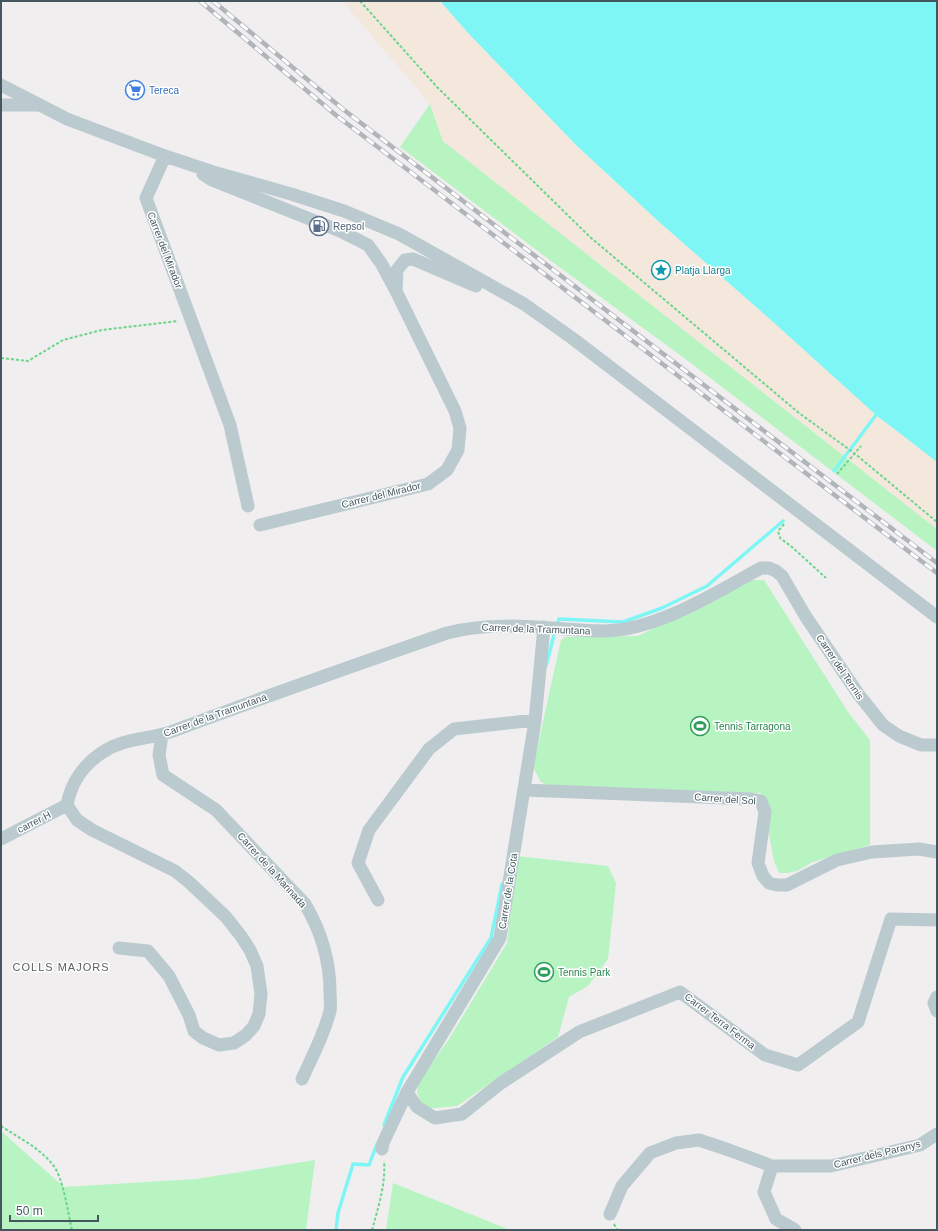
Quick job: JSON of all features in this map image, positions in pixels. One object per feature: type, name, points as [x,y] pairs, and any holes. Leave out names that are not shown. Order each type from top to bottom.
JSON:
[{"type":"street","points":[[1,85],[67,119],[165,156],[344,211],[399,234],[512,297],[584,347],[937,616]]},
{"type":"street","points":[[1,105],[39,105]]},
{"type":"street","name":"Carrer del Mirador","points":[[165,156],[146,198],[230,424],[248,506]]},
{"type":"street","name":"Carrer del Mirador","points":[[192,165],[212,180],[340,231],[368,246],[381,263],[396,291],[455,411],[460,428],[458,450],[447,470],[428,484],[260,525]]},
{"type":"street","name":"Carrer del Mirador","points":[[396,291],[397,270],[405,260],[413,260],[490,293],[512,297]]},
{"type":"street","name":"Carrer de la Tramuntana","points":[[67,805],[75,781],[85,767],[104,751],[129,740],[162,735],[447,633],[465,628],[482,626],[547,627],[605,631],[622,630],[653,622],[702,600],[761,568]]},
{"type":"street","name":"Carrer del Tennis","points":[[761,568],[769,568],[782,576],[806,616],[859,695],[883,725],[899,736],[922,745],[937,745]]},
{"type":"street","name":"Carrer de la Cota","points":[[382,1146],[407,1092],[500,938],[535,720],[547,627]]},
{"type":"street","points":[[378,900],[358,863],[369,830],[429,749],[454,729],[535,720]]},
{"type":"street","name":"Carrer de la Marinada","points":[[162,735],[159,755],[163,775],[216,810],[305,904],[321,937],[326,955],[330,982],[330,1009],[322,1035],[302,1079]]},
{"type":"street","name":"Carrer del Sol","points":[[525,783],[744,798],[761,801],[765,812],[758,863],[763,876],[769,883],[777,885],[786,885],[837,860],[872,852],[919,849],[937,852]]},
{"type":"street","points":[[67,805],[77,820],[92,830],[175,871],[189,882],[226,917],[250,950],[257,966],[261,994],[259,1014],[254,1026],[246,1035],[234,1043],[220,1045],[203,1038],[194,1031],[189,1015],[169,976],[148,951],[119,948]]},
{"type":"street","name":"carrer H","points":[[1,839],[67,805]]},
{"type":"street","name":"Carrer Terra Ferma","points":[[407,1092],[417,1107],[435,1118],[462,1114],[501,1083],[580,1032],[680,992],[765,1055],[798,1066],[858,1022],[891,919],[937,920]]},
{"type":"street","points":[[937,997],[934,1003],[937,1011]]},
{"type":"street","name":"Carrer dels Paranys","points":[[772,1166],[832,1166],[920,1145],[937,1134]]},
{"type":"street","points":[[610,1214],[622,1186],[650,1153],[676,1143],[699,1140],[772,1166],[764,1192],[776,1219],[794,1230]]},
{"type":"path","points":[[360,1],[437,87],[590,237],[799,413],[854,453],[937,522]]},
{"type":"path","points":[[1,358],[28,361],[63,340],[102,330],[191,319]]},
{"type":"path","points":[[837,474],[861,446]]},
{"type":"path","points":[[784,524],[778,531],[780,538],[826,578]]},
{"type":"path","points":[[1,1126],[42,1153],[54,1165],[60,1178],[72,1230]]},
{"type":"path","points":[[372,1230],[385,1169],[382,1146]]},
{"type":"green space","points":[[430,104],[443,141],[937,529],[937,551],[680,355],[547,258],[400,147]]},
{"type":"green space","name":"Tennis Tarragona","points":[[749,580],[764,580],[848,712],[870,740],[870,845],[813,862],[797,871],[787,873],[779,873],[774,861],[761,793],[548,785],[541,782],[533,767],[561,640],[565,637],[638,636]]},
{"type":"green space","name":"Tennis Park","points":[[517,856],[608,866],[616,883],[608,959],[588,986],[569,997],[558,1037],[457,1106],[429,1108],[422,1104],[417,1092],[419,1081],[449,1039],[507,943]]},
{"type":"green space","points":[[1,1131],[64,1187],[196,1179],[315,1160],[306,1230],[1,1230]]},
{"type":"green space","points":[[393,1183],[510,1230],[386,1230]]},
{"type":"sand","name":"Platja Llarga","points":[[342,1],[440,1],[469,34],[577,146],[657,220],[876,415],[937,462],[937,529],[443,141],[430,104]]},
{"type":"water","points":[[440,1],[937,1],[937,462],[876,415],[657,220],[577,146],[469,34]]},
{"type":"waterway","points":[[834,471],[876,415]]},
{"type":"waterway","points":[[557,625],[559,619],[623,622],[662,608],[707,586],[783,521]]},
{"type":"waterway","points":[[546,666],[555,631]]},
{"type":"waterway","points":[[384,1125],[403,1077],[491,938],[502,884]]},
{"type":"waterway","points":[[336,1230],[338,1213],[353,1164],[369,1165],[377,1144]]},
{"type":"railway","points":[[200,1],[337,116],[937,573]]},
{"type":"railway","points":[[213,1],[344,110],[937,563]]},
{"type":"place","name":"Tereca","points":[[135,90]]},
{"type":"place","name":"Repsol","points":[[319,226]]},
{"type":"place","name":"Platja Llarga","points":[[661,270]]},
{"type":"place","name":"Tennis Tarragona","points":[[700,726]]},
{"type":"place","name":"Tennis Park","points":[[544,972]]},
{"type":"district","name":"COLLS MAJORS","points":[[61,967]]}]
